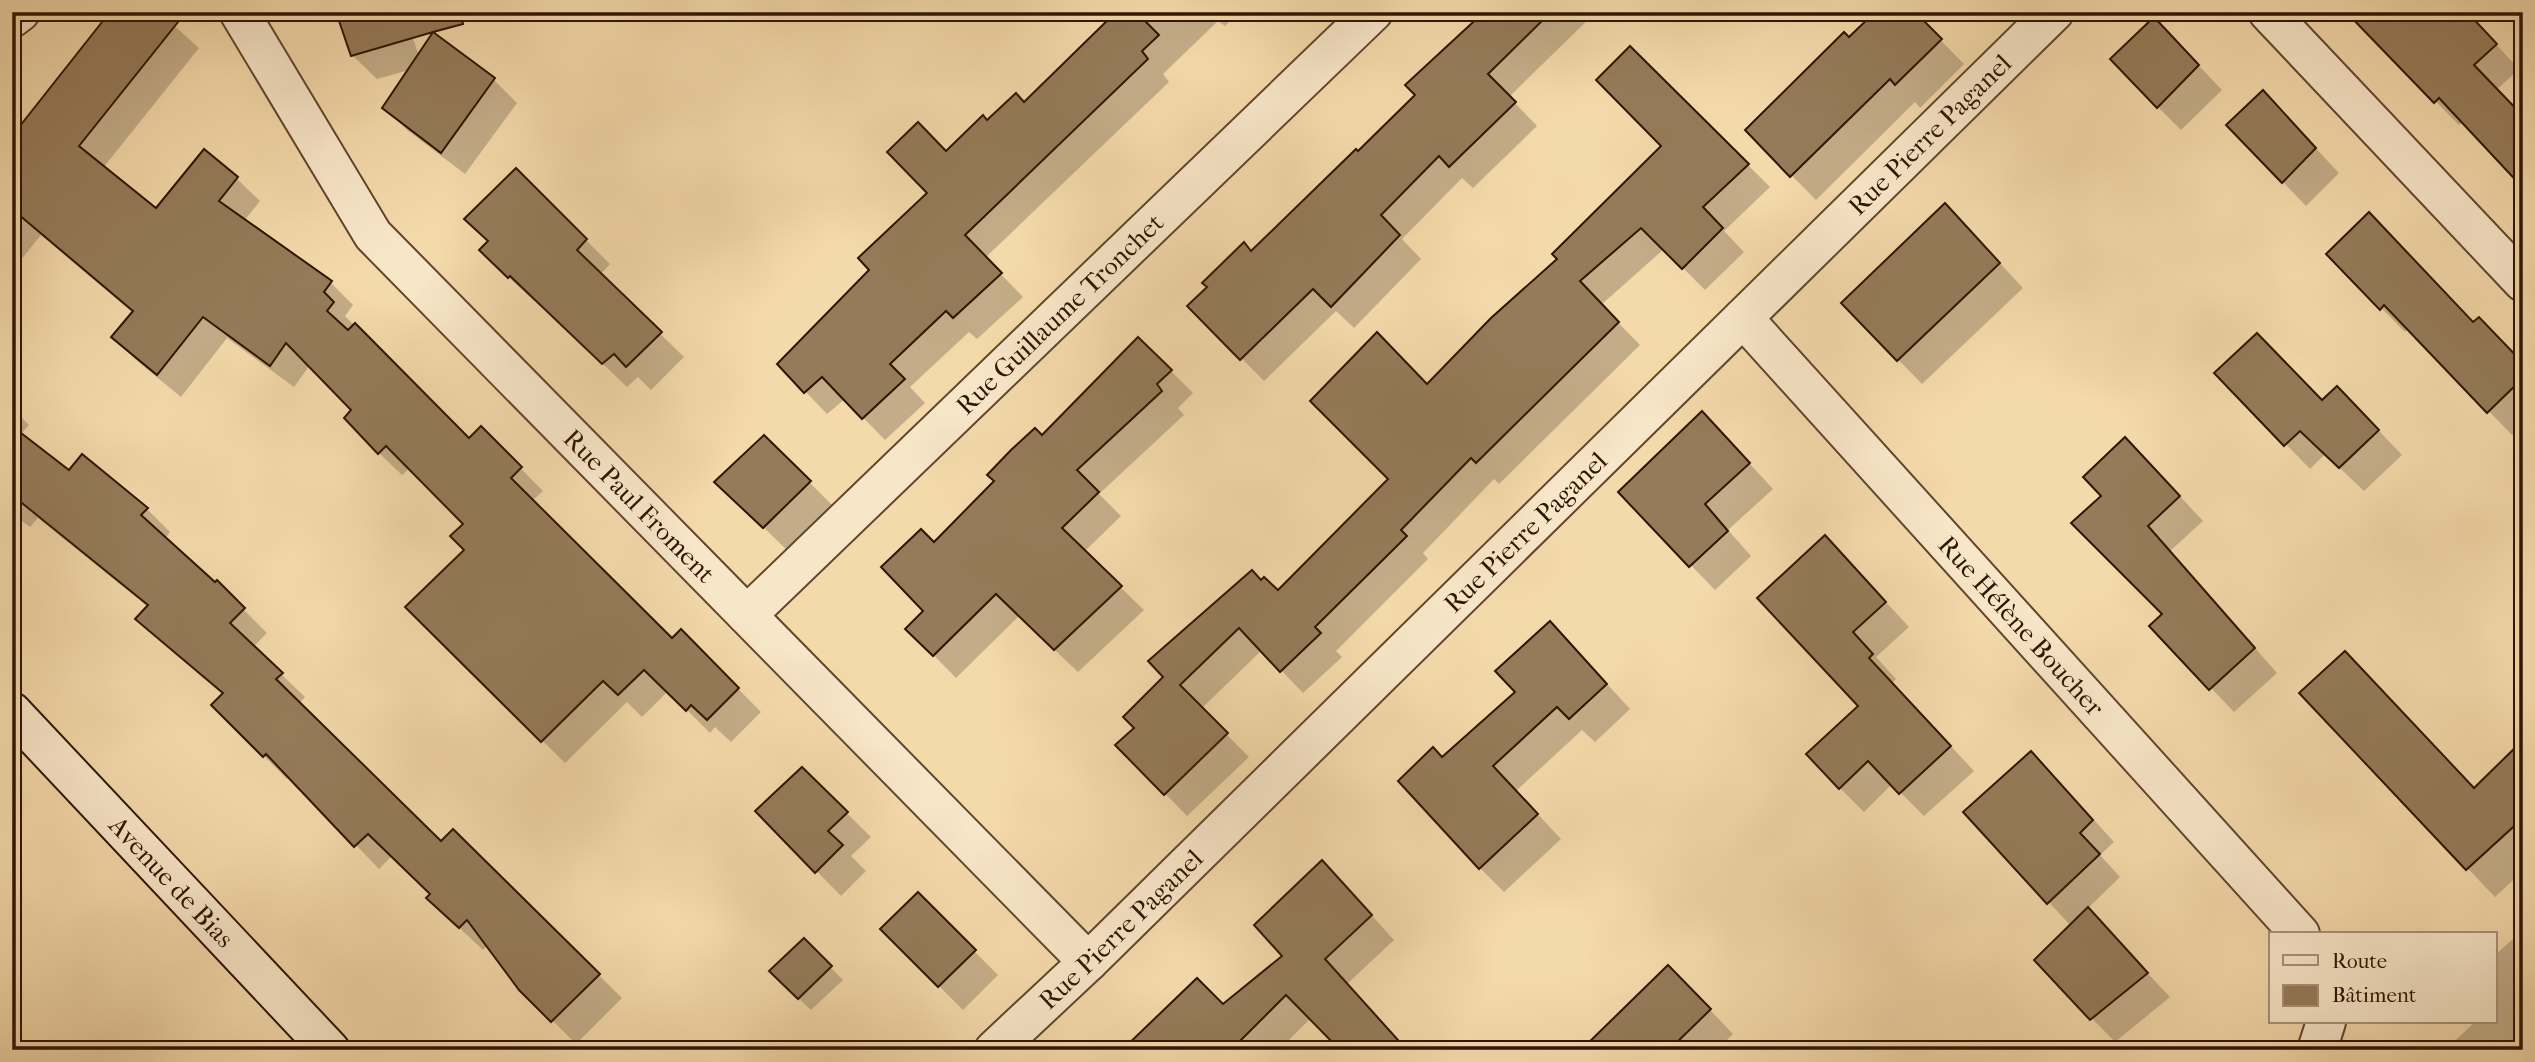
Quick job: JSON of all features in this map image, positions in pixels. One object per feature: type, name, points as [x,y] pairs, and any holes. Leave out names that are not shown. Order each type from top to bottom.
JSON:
[{"type":"street","points":[[12,18],[20,12]]},
{"type":"street","name":"Rue Paul Froment","points":[[239,12],[373,236],[1088,962]]},
{"type":"street","name":"Rue Guillaume Tronchet","points":[[747,615],[1373,12]]},
{"type":"street","name":"Rue Pierre Paganel","points":[[994,1050],[1088,962],[2053,12]]},
{"type":"street","points":[[2268,12],[2523,282]]},
{"type":"street","name":"Rue Hélène Boucher","points":[[1743,318],[2298,932]]},
{"type":"street","name":"Avenue de Bias","points":[[12,712],[330,1050]]},
{"type":"street","points":[[2317,1050],[2325,1024]]},
{"type":"building","points":[[110,12],[186,12],[79,146],[156,208],[204,149],[238,177],[219,201],[332,281],[324,292],[334,302],[327,311],[348,330],[355,323],[469,438],[481,426],[522,467],[511,478],[672,638],[681,629],[739,688],[707,720],[691,705],[686,711],[644,670],[618,695],[603,681],[541,742],[405,607],[464,550],[450,536],[463,524],[386,446],[378,454],[344,418],[351,410],[286,343],[270,366],[203,317],[157,375],[111,337],[133,311],[12,209],[12,136]]},
{"type":"building","points":[[336,12],[461,12],[463,24],[351,56]]},
{"type":"building","points":[[1116,12],[1136,12],[1159,35],[1142,51],[1148,59],[965,235],[1002,273],[953,318],[946,311],[890,364],[905,379],[862,419],[822,377],[804,393],[777,364],[869,270],[858,258],[927,193],[887,152],[918,122],[946,151],[983,115],[987,120],[1016,93],[1024,102]]},
{"type":"building","points":[[1484,12],[1551,12],[1488,74],[1516,102],[1449,167],[1439,156],[1381,215],[1400,235],[1331,307],[1313,289],[1240,360],[1187,306],[1207,287],[1202,283],[1244,242],[1251,251],[1356,149],[1358,151],[1415,95],[1405,85]]},
{"type":"building","points":[[1875,12],[1915,12],[1942,39],[1895,85],[1890,79],[1790,177],[1745,130],[1844,32],[1849,37]]},
{"type":"building","points":[[2346,12],[2467,12],[2497,44],[2474,65],[2523,116],[2523,188],[2439,98],[2434,103]]},
{"type":"building","points":[[2154,17],[2199,65],[2157,108],[2110,59]]},
{"type":"building","points":[[433,32],[495,78],[441,153],[382,108]]},
{"type":"building","points":[[1630,46],[1749,164],[1703,207],[1723,228],[1682,269],[1641,228],[1580,281],[1619,322],[1476,463],[1471,458],[1401,530],[1407,536],[1315,627],[1321,633],[1280,672],[1239,628],[1180,685],[1228,733],[1164,795],[1115,745],[1134,728],[1123,717],[1163,677],[1148,661],[1252,570],[1261,580],[1264,577],[1278,590],[1388,479],[1310,401],[1377,332],[1427,384],[1491,318],[1557,259],[1552,254],[1661,146],[1596,80]]},
{"type":"building","points":[[2263,90],[2316,148],[2282,183],[2226,125]]},
{"type":"building","points":[[516,168],[587,239],[577,250],[662,332],[626,367],[614,354],[602,364],[479,250],[488,241],[464,219]]},
{"type":"building","points":[[1945,203],[2000,263],[1897,361],[1841,303]]},
{"type":"building","points":[[2369,212],[2473,322],[2479,317],[2523,363],[2523,378],[2487,413],[2384,305],[2380,310],[2326,254]]},
{"type":"building","points":[[2257,333],[2322,400],[2337,386],[2379,430],[2339,468],[2300,431],[2284,446],[2214,373]]},
{"type":"building","points":[[1138,337],[1172,370],[1157,384],[1162,391],[1077,470],[1099,492],[1062,528],[1122,586],[1054,650],[996,594],[933,656],[905,629],[923,611],[881,567],[921,529],[934,542],[994,481],[987,475],[1011,450],[1035,428],[1042,435]]},
{"type":"building","points":[[1702,411],[1750,463],[1705,504],[1728,531],[1689,567],[1618,492]]},
{"type":"building","points":[[12,426],[69,470],[82,454],[148,508],[141,515],[215,582],[217,580],[245,608],[230,623],[283,673],[276,679],[441,841],[453,829],[600,974],[551,1022],[519,990],[467,920],[459,928],[426,898],[430,894],[368,834],[354,847],[266,754],[263,757],[211,705],[223,693],[135,619],[148,605],[12,495]]},
{"type":"building","points":[[764,435],[811,481],[763,528],[714,482]]},
{"type":"building","points":[[2125,437],[2180,496],[2148,526],[2255,648],[2209,690],[2149,626],[2162,614],[2071,523],[2101,496],[2083,477]]},
{"type":"building","points":[[1825,535],[1886,602],[1853,632],[1873,654],[1869,658],[1951,746],[1899,794],[1868,761],[1839,789],[1806,754],[1858,706],[1757,598]]},
{"type":"building","points":[[1550,621],[1607,684],[1569,719],[1557,707],[1493,766],[1538,814],[1479,869],[1398,781],[1433,747],[1442,757],[1515,692],[1495,671]]},
{"type":"building","points":[[2345,651],[2474,788],[2523,740],[2523,818],[2466,870],[2299,693]]},
{"type":"building","points":[[2031,751],[2093,820],[2080,833],[2100,854],[2047,904],[1963,812]]},
{"type":"building","points":[[802,767],[848,812],[828,831],[843,845],[815,873],[755,811]]},
{"type":"building","points":[[1322,860],[1372,915],[1325,959],[1407,1050],[1340,1050],[1286,995],[1231,1050],[1122,1050],[1197,978],[1223,1004],[1282,956],[1254,925]]},
{"type":"building","points":[[918,892],[976,950],[938,987],[880,929]]},
{"type":"building","points":[[2088,907],[2148,973],[2090,1020],[2034,960]]},
{"type":"building","points":[[804,938],[832,966],[798,999],[769,971]]},
{"type":"building","points":[[1668,965],[1711,1009],[1669,1050],[1581,1050]]}]
